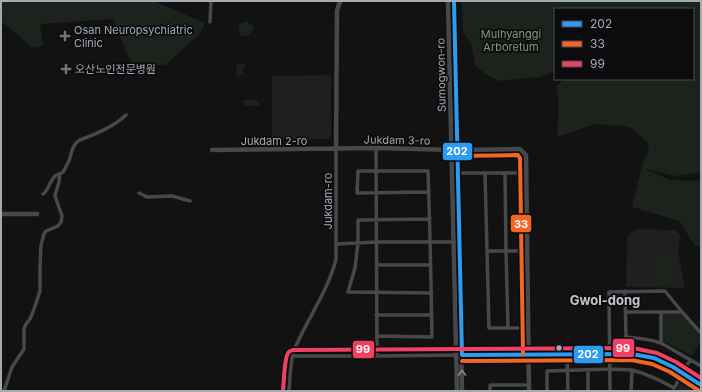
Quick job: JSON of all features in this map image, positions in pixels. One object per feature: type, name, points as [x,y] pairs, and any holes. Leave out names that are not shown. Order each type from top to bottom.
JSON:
[{"type":"street","points":[[210,22],[211,1]]},
{"type":"street","name":"Jukdam-ro","points":[[289,391],[293,356],[300,336],[333,272],[336,259],[337,11],[340,1]]},
{"type":"street","name":"Sumogwon-ro","points":[[448,1],[451,150],[456,242]]},
{"type":"street","name":"Sumogwon-ro","points":[[454,1],[458,173],[456,242]]},
{"type":"street","points":[[43,194],[47,192],[55,176],[63,172],[68,162],[72,147],[78,140],[110,127],[126,115]]},
{"type":"street","points":[[376,148],[377,356]]},
{"type":"street","name":"Jukdam 3-ro","points":[[336,149],[376,148],[457,150],[520,148],[526,155],[527,173]]},
{"type":"street","name":"Jukdam 2-ro","points":[[212,150],[336,149]]},
{"type":"street","points":[[376,336],[432,337],[432,293],[430,265],[430,219],[429,192],[428,171],[358,171],[357,193],[429,192]]},
{"type":"street","points":[[458,173],[527,173],[529,391]]},
{"type":"street","points":[[486,173],[489,328],[528,328]]},
{"type":"street","points":[[505,173],[508,328]]},
{"type":"street","points":[[4,391],[12,367],[24,349],[24,329],[33,312],[40,291],[41,245],[44,234],[46,231],[58,226],[61,222],[62,216],[55,196],[59,183],[58,174]]},
{"type":"street","points":[[139,193],[147,197],[172,196],[190,201]]},
{"type":"street","points":[[1,214],[37,214]]},
{"type":"street","points":[[430,219],[358,220],[358,243],[355,268],[348,292],[432,293]]},
{"type":"street","points":[[337,244],[376,242],[456,242],[459,355],[462,391]]},
{"type":"street","points":[[487,252],[527,251]]},
{"type":"street","points":[[376,265],[430,265]]},
{"type":"street","points":[[610,391],[609,292],[665,291],[701,333]]},
{"type":"street","points":[[625,292],[626,337],[654,340],[701,366]]},
{"type":"street","points":[[625,312],[682,312]]},
{"type":"street","points":[[661,312],[661,343]]},
{"type":"street","points":[[376,314],[432,314]]},
{"type":"street","points":[[567,354],[568,391]]},
{"type":"street","points":[[293,356],[632,354],[654,358],[673,367],[701,385]]},
{"type":"street","points":[[457,391],[459,355]]},
{"type":"street","points":[[547,391],[547,371],[610,369],[632,370],[648,374],[661,380],[673,390],[690,360]]},
{"type":"street","points":[[588,370],[588,391]]},
{"type":"street","points":[[631,391],[632,370]]},
{"type":"street","points":[[490,391],[490,385],[529,385]]},
{"type":"street","points":[[509,385],[509,391]]},
{"type":"shaded area","points":[[331,75],[331,135],[329,139],[272,139],[272,76]]},
{"type":"shaded area","points":[[637,229],[675,230],[680,235],[678,252],[685,288],[626,287],[627,238]]},
{"type":"shaded area","points":[[685,379],[698,387],[701,391],[675,391],[681,380]]},
{"type":"green space","points":[[1,1],[153,1],[205,23],[200,34],[165,65],[132,65],[113,19],[40,24],[43,46],[33,48],[1,21]]},
{"type":"green space","name":"Mulhyanggi Arboretum","points":[[462,1],[701,1],[701,172],[676,176],[645,169],[670,180],[701,181],[701,245],[695,246],[679,221],[632,207],[649,144],[630,127],[595,124],[557,137],[559,102],[556,86],[563,80],[694,80],[694,8],[554,8],[554,71],[540,77],[499,81],[484,73],[475,65],[471,43],[463,31]]},
{"type":"green space","points":[[243,22],[247,22],[254,26],[253,31],[248,36],[241,35],[238,28]]},
{"type":"green space","points":[[237,64],[245,64],[242,71],[247,77],[242,74],[238,77],[236,75],[237,72],[235,68],[237,67]]},
{"type":"green space","points":[[243,100],[255,100],[259,102],[259,106],[246,106]]},
{"type":"green space","points":[[655,251],[677,251],[679,285],[654,285]]},
{"type":"green space","points":[[629,278],[644,278],[644,286],[629,285]]},
{"type":"green space","points":[[680,313],[701,335],[701,340],[692,356],[663,341],[663,314]]},
{"type":"transit line","name":"202","points":[[454,1],[462,355],[632,354],[654,358],[673,367],[701,385]]},
{"type":"transit line","name":"33","points":[[457,156],[518,155],[520,158],[523,354]]},
{"type":"transit line","name":"99","points":[[283,391],[287,356],[289,352],[293,350],[633,348],[657,353],[676,362],[701,378]]},
{"type":"transit line","name":"33","points":[[462,361],[631,360],[652,364],[670,372],[698,390]]},
{"type":"place","name":"Osan Neuropsychiatric Clinic","points":[[65,36]]},
{"type":"place","name":"오산노인전문병원","points":[[66,69]]},
{"type":"district","name":"Gwol-dong","points":[[605,300]]}]
